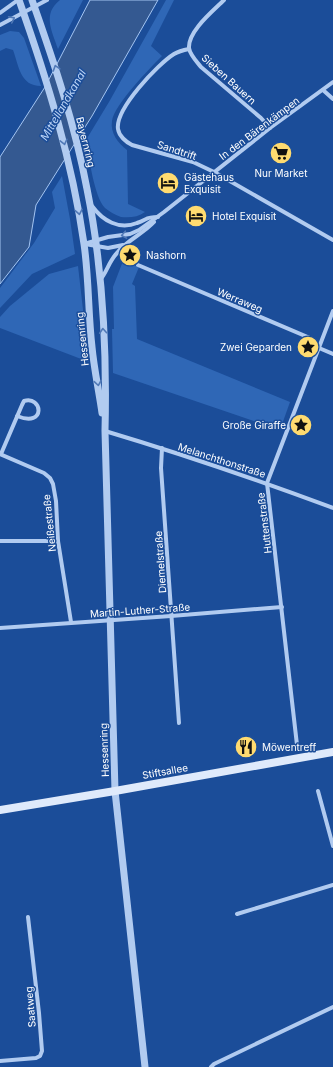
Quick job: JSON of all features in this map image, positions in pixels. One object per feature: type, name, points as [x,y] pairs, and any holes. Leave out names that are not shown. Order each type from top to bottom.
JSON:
[{"type":"main road","name":"Stiftsallee","points":[[0,810],[333,752]]},
{"type":"street","points":[[0,13],[19,0],[42,64],[59,124],[73,181],[84,244]]},
{"type":"street","points":[[0,25],[24,13],[33,4],[47,0]]},
{"type":"street","name":"Sieben Bauern","points":[[224,0],[197,28],[190,41],[189,49],[194,59],[201,67],[261,118],[270,128]]},
{"type":"street","name":"Bayernring","points":[[33,4],[62,87],[80,160],[96,243]]},
{"type":"street","name":"Sandtrift","points":[[189,49],[176,53],[166,59],[144,82],[122,110],[119,118],[118,129],[126,142],[132,145],[181,158],[214,172],[333,240]]},
{"type":"street","name":"In den Bärenkämpen","points":[[96,243],[108,237],[130,234],[158,217],[270,128],[333,82]]},
{"type":"street","points":[[323,90],[333,99]]},
{"type":"street","name":"In den Bärenkämpen","points":[[89,202],[101,217],[116,224],[131,225],[148,217],[158,217]]},
{"type":"street","name":"In den Bärenkämpen","points":[[100,280],[106,273],[111,260],[124,245],[149,227],[158,217]]},
{"type":"street","name":"In den Bärenkämpen","points":[[84,244],[96,243],[115,247],[124,245]]},
{"type":"street","name":"Hessenring","points":[[96,243],[100,280],[106,376],[105,431],[116,791],[145,1067]]},
{"type":"street","name":"Hessenring","points":[[84,244],[92,348],[105,431]]},
{"type":"street","name":"Werraweg","points":[[138,265],[310,338],[319,348],[333,354]]},
{"type":"street","name":"Huttenstraße","points":[[297,745],[267,483],[333,310]]},
{"type":"street","points":[[1,454],[17,416],[24,401],[30,400],[38,406],[37,416],[32,420],[17,416]]},
{"type":"street","name":"Melanchthonstraße","points":[[105,431],[162,448],[267,483],[333,508]]},
{"type":"street","name":"Diemelstraße","points":[[162,448],[171,616],[179,723]]},
{"type":"street","name":"Neißestraße","points":[[1,454],[44,474],[50,478],[53,484],[56,501],[58,540],[71,622]]},
{"type":"street","points":[[0,541],[58,540]]},
{"type":"street","name":"Martin-Luther-Straße","points":[[0,628],[282,607]]},
{"type":"street","points":[[318,791],[333,846]]},
{"type":"street","points":[[237,914],[333,885]]},
{"type":"street","name":"Saatweg","points":[[0,1061],[36,1058],[40,1056],[42,1050],[28,917]]},
{"type":"street","points":[[211,1067],[214,1064],[333,1007]]},
{"type":"shaded area","points":[[60,0],[83,0],[58,49],[51,29],[50,17],[54,5]]},
{"type":"shaded area","points":[[166,0],[174,0],[151,46],[162,56],[141,78],[119,106],[112,121],[113,134],[127,150],[128,204],[145,212],[134,217],[121,217],[105,208],[101,203],[92,176],[86,140]]},
{"type":"shaded area","points":[[10,31],[19,32],[24,38],[41,86],[29,83],[24,79],[13,50],[6,48],[0,51],[0,35]]},
{"type":"shaded area","points":[[62,176],[75,254],[32,274],[0,308],[0,288],[34,243],[55,208],[52,192]]},
{"type":"shaded area","points":[[123,261],[139,267],[132,284],[135,286],[137,339],[290,402],[280,430],[113,373],[113,287]]},
{"type":"shaded area","points":[[78,266],[89,362],[0,328],[0,317],[10,306],[49,274]]},
{"type":"water","name":"Mittellandkanal","points":[[90,0],[158,0],[92,116],[36,205],[29,247],[0,284],[0,157],[45,87]]},
{"type":"place","name":"Nur Market","points":[[281,153]]},
{"type":"place","name":"Gästehaus Exquisit","points":[[168,183]]},
{"type":"place","name":"Hotel Exquisit","points":[[196,216]]},
{"type":"place","name":"Nashorn","points":[[130,255]]},
{"type":"place","name":"Zwei Geparden","points":[[308,347]]},
{"type":"place","name":"Große Giraffe","points":[[301,425]]},
{"type":"place","name":"Möwentreff","points":[[246,747]]}]
